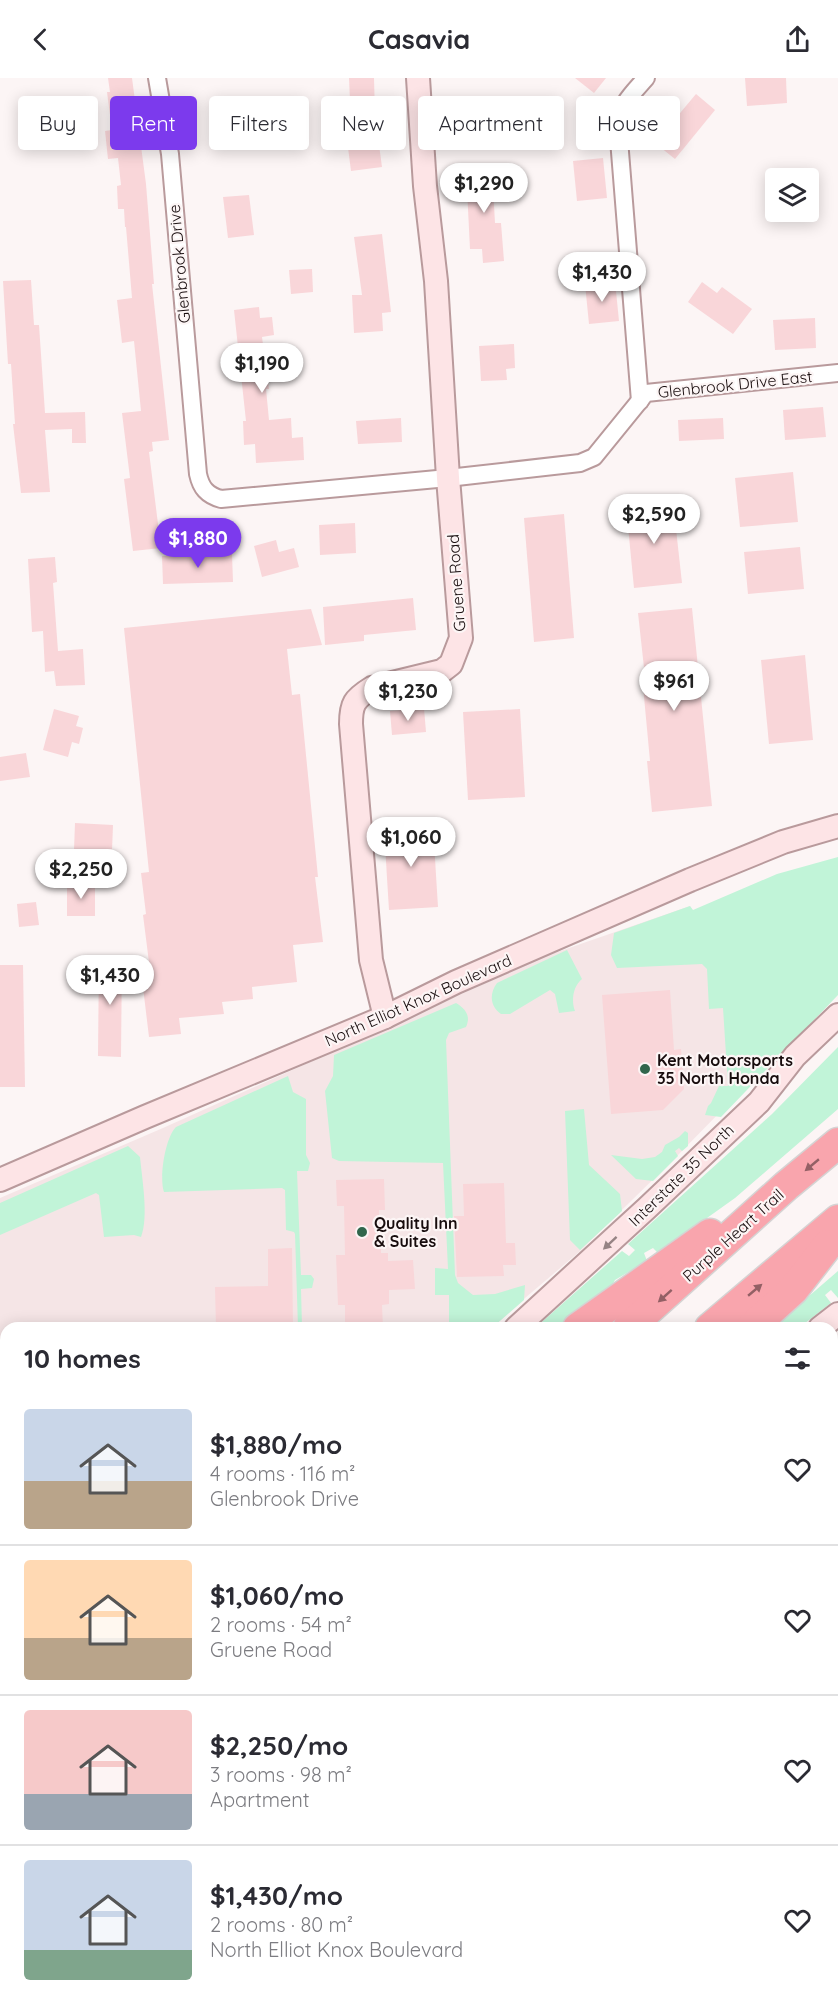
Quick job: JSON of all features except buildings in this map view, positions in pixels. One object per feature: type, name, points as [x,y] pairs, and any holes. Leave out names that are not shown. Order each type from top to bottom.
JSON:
[{"type":"highway","name":"Purple Heart Trail","points":[[635,1322],[786,1186],[838,1143]]},
{"type":"highway","points":[[586,1322],[732,1218],[786,1186]]},
{"type":"highway","points":[[717,1322],[838,1220]]},
{"type":"highway","points":[[758,1322],[793,1290],[838,1232]]},
{"type":"main road","name":"Gruene Road","points":[[385,1017],[371,960],[351,706],[362,694],[372,688],[442,671],[451,664],[461,638],[436,281],[425,186],[418,78]]},
{"type":"main road","name":"North Elliot Knox Boulevard","points":[[0,1180],[385,1017],[456,982],[726,864],[783,842],[838,826]]},
{"type":"main road","name":"Interstate 35 North","points":[[523,1322],[759,1102],[795,1056],[838,1015]]},
{"type":"street","name":"Glenbrook Drive","points":[[157,78],[170,154],[198,474],[205,492],[221,499],[448,478]]},
{"type":"street","points":[[640,401],[618,127],[620,113],[625,102],[646,78]]},
{"type":"street","name":"Glenbrook Drive East","points":[[448,478],[556,467],[588,461],[594,457],[646,393],[838,373]]},
{"type":"shaded area","points":[[690,906],[773,1058],[579,1252],[497,1322],[0,1322],[0,1198],[163,1128],[546,956]]},
{"type":"green space","points":[[838,857],[838,995],[721,1117],[705,1115],[719,1086],[728,1086],[723,1008],[709,1009],[707,969],[702,964],[617,968],[611,955],[614,933],[690,906],[693,910],[777,874]]},
{"type":"green space","points":[[567,950],[582,979],[574,994],[575,1011],[559,1013],[555,994],[550,990],[510,1014],[501,1014],[497,1011],[492,1000],[497,983]]},
{"type":"green space","points":[[456,1003],[465,1010],[468,1016],[466,1027],[449,1033],[446,1040],[455,1275],[458,1283],[473,1295],[495,1294],[525,1285],[524,1300],[499,1322],[449,1322],[449,1295],[435,1295],[435,1268],[448,1269],[443,1163],[339,1161],[332,1158],[325,1091],[333,1076],[334,1055]]},
{"type":"green space","points":[[838,1047],[838,1109],[735,1198],[658,1253],[653,1248],[644,1253],[647,1261],[615,1280],[611,1287],[564,1322],[542,1322],[622,1251],[629,1256],[635,1250],[628,1244],[772,1114]]},
{"type":"green space","points":[[288,1076],[293,1092],[306,1099],[306,1155],[310,1163],[308,1171],[297,1171],[301,1275],[311,1275],[314,1279],[312,1288],[301,1289],[302,1322],[298,1322],[295,1234],[286,1230],[285,1190],[282,1188],[164,1192],[163,1168],[166,1149],[176,1127]]},
{"type":"green space","points":[[584,1109],[589,1165],[620,1194],[622,1211],[580,1250],[570,1240],[565,1111]]},
{"type":"green space","points":[[685,1131],[688,1133],[688,1146],[682,1151],[679,1148],[675,1151],[678,1156],[653,1181],[636,1179],[611,1155],[642,1159],[655,1157],[662,1152],[665,1145]]},
{"type":"green space","points":[[128,1146],[140,1157],[145,1209],[141,1237],[134,1235],[104,1237],[99,1195],[96,1193],[0,1235],[0,1203]]},
{"type":"green space","points":[[838,1271],[838,1298],[831,1290],[825,1295],[831,1303],[806,1322],[779,1322]]},
{"type":"place","name":"Kent Motorsports 35 North Honda","points":[[645,1069]]},
{"type":"place","name":"Quality Inn & Suites","points":[[362,1232]]}]
